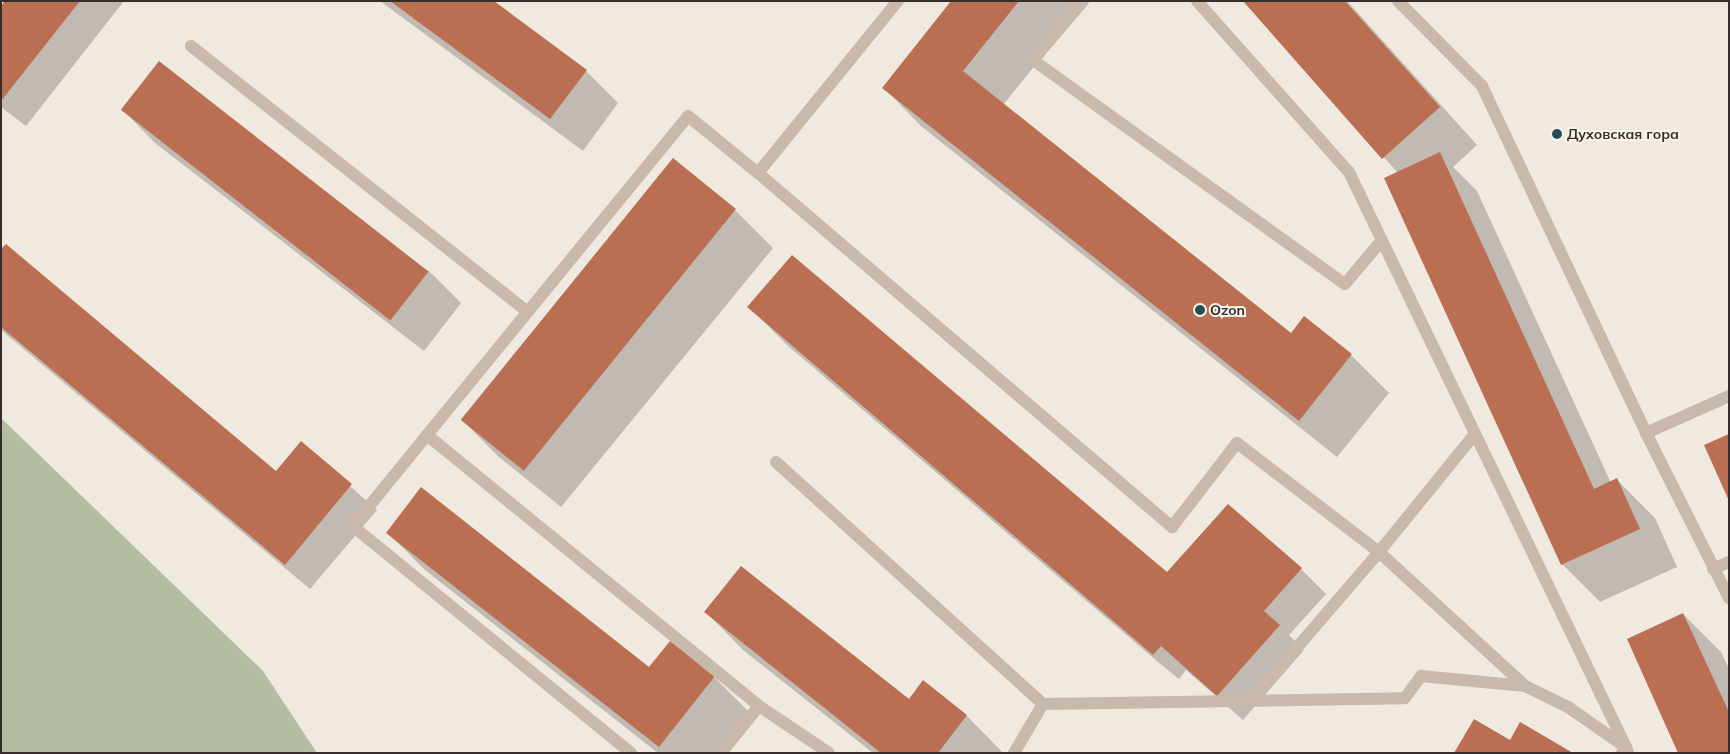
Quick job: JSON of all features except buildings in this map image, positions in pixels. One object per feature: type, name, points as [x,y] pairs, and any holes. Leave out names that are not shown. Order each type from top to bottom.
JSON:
[{"type":"street","points":[[758,173],[898,1]]},
{"type":"street","points":[[1083,1],[1033,60],[1346,284],[1382,240]]},
{"type":"street","points":[[1197,1],[1349,172],[1625,751]]},
{"type":"street","points":[[1398,1],[1482,86],[1646,433],[1729,598]]},
{"type":"street","points":[[191,46],[528,312]]},
{"type":"street","points":[[631,753],[353,526],[688,116],[758,173],[1172,527],[1237,443],[1379,552],[1525,686],[1568,707],[1625,751]]},
{"type":"street","points":[[1646,433],[1729,396]]},
{"type":"street","points":[[1251,701],[1379,552],[1475,434]]},
{"type":"street","points":[[427,435],[760,706],[829,753]]},
{"type":"street","points":[[776,462],[1043,704],[1405,698],[1421,676],[1525,686]]},
{"type":"street","points":[[1713,569],[1729,562]]},
{"type":"street","points":[[1014,753],[1043,704]]},
{"type":"street","points":[[721,753],[760,706]]},
{"type":"green space","points":[[1,418],[263,671],[317,753],[1,753]]},
{"type":"place","name":"Духовская гора","points":[[1557,134]]},
{"type":"place","name":"Ozon","points":[[1200,310]]}]
